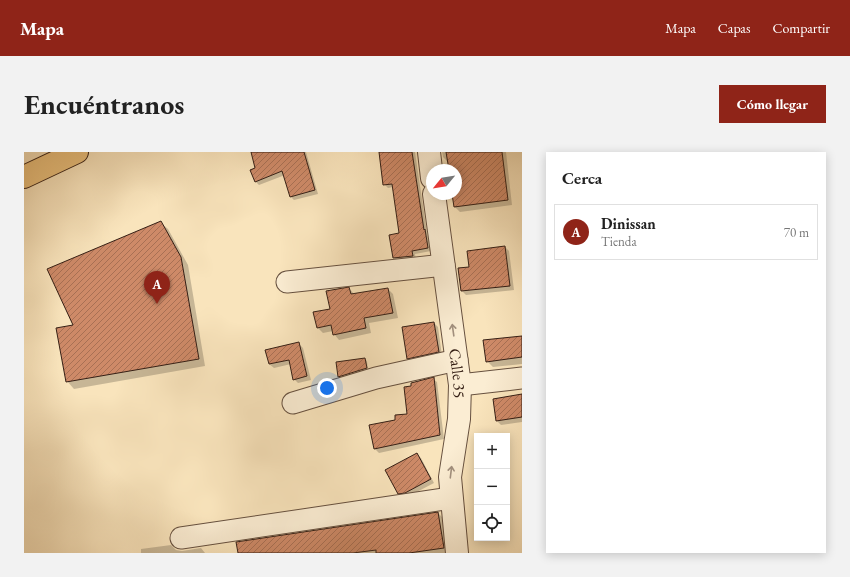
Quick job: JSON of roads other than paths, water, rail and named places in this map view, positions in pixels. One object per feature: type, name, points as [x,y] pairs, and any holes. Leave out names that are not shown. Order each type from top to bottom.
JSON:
[{"type":"highway","points":[[24,177],[77,152]]},
{"type":"street","points":[[428,152],[430,164]]},
{"type":"street","name":"Calle 35","points":[[435,200],[460,385],[459,419],[450,477],[457,553]]},
{"type":"street","points":[[287,282],[444,265]]},
{"type":"street","points":[[293,403],[376,378],[457,360]]},
{"type":"street","points":[[460,385],[522,378]]},
{"type":"street","points":[[181,538],[451,498]]},
{"type":"place","name":"Dinissan","points":[[157,304]]}]
